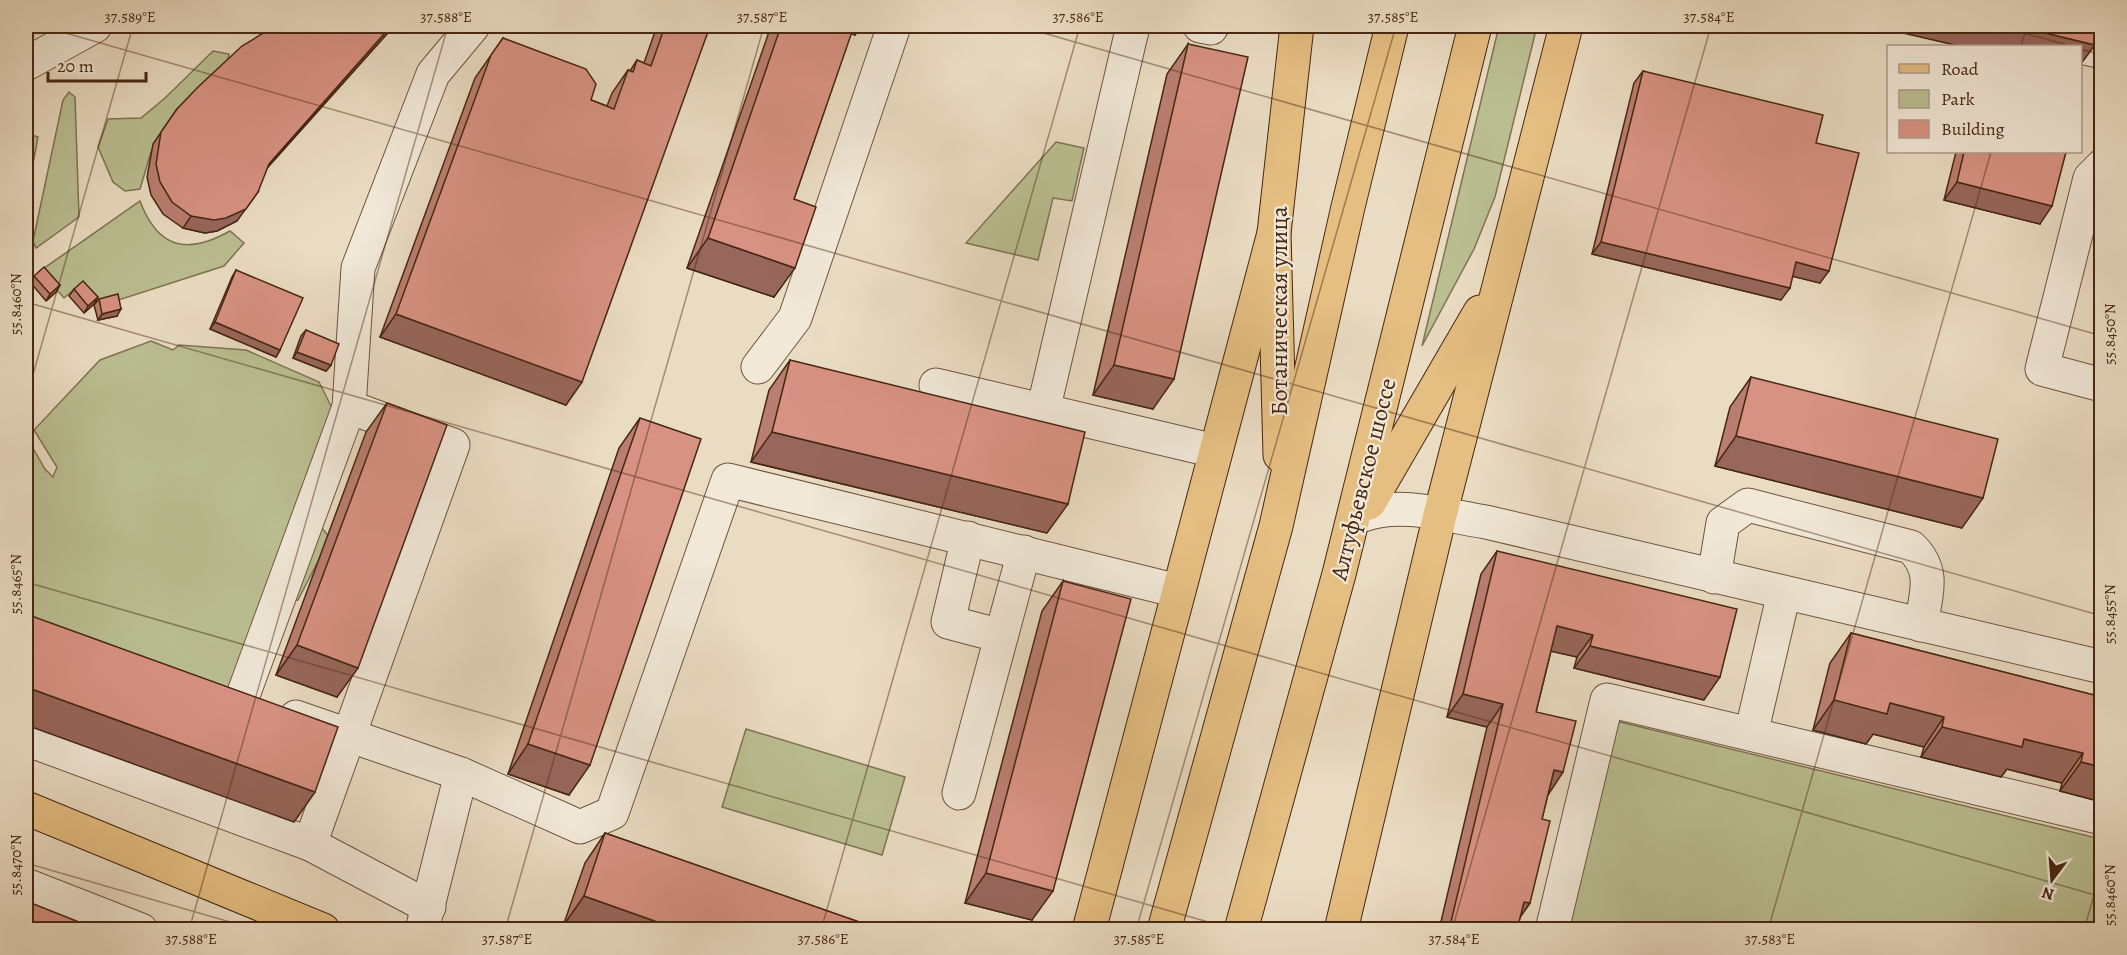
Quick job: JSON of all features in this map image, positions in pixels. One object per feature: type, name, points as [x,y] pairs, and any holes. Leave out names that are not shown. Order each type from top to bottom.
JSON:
[{"type":"main road","name":"Ботаническая улица","points":[[1276,526],[1280,460],[1274,233],[1297,26]]},
{"type":"main road","points":[[1164,930],[1276,526],[1348,207],[1392,26]]},
{"type":"main road","name":"Алтуфьевское шоссе","points":[[1240,930],[1339,574],[1475,26]]},
{"type":"main road","points":[[1341,930],[1440,515],[1566,26]]},
{"type":"main road","points":[[1215,451],[1277,352],[1326,260],[1348,207]]},
{"type":"main road","points":[[1089,930],[1274,233]]},
{"type":"main road","points":[[1339,574],[1364,515],[1392,460],[1472,327],[1512,242]]},
{"type":"main road","points":[[26,808],[323,930]]},
{"type":"street","points":[[26,64],[95,26]]},
{"type":"street","points":[[242,698],[349,407],[358,268],[433,75],[473,26]]},
{"type":"street","points":[[758,367],[795,318],[894,26]]},
{"type":"street","points":[[1043,411],[1133,26]]},
{"type":"street","points":[[2048,39],[2075,45]]},
{"type":"street","points":[[2082,47],[2102,52]]},
{"type":"street","points":[[2102,166],[2090,178],[2042,369],[2102,385]]},
{"type":"street","points":[[936,385],[1215,451]]},
{"type":"street","points":[[310,844],[453,445],[349,407]]},
{"type":"street","points":[[209,699],[242,698],[461,774],[580,827],[612,813],[728,480],[1178,591]]},
{"type":"street","points":[[1714,577],[1724,523],[1748,505],[1911,547],[1923,559],[1928,570],[1921,625]]},
{"type":"street","points":[[1364,515],[1380,509],[1399,509],[1486,522],[2102,667]]},
{"type":"street","points":[[968,538],[948,622],[1001,636]]},
{"type":"street","points":[[959,793],[1024,552]]},
{"type":"street","points":[[1751,734],[1784,593]]},
{"type":"street","points":[[1552,930],[1607,700],[2102,818]]},
{"type":"street","points":[[26,739],[310,844],[426,918],[461,774]]},
{"type":"street","points":[[26,885],[141,930]]},
{"type":"green space","points":[[1499,26],[1537,26],[1495,197],[1474,249],[1422,346]]},
{"type":"green space","points":[[213,51],[229,54],[226,70],[151,152],[140,189],[125,191],[113,182],[98,147],[108,119],[141,118]]},
{"type":"green space","points":[[69,92],[75,97],[79,217],[36,248],[33,241],[63,100]]},
{"type":"green space","points":[[26,133],[38,137],[26,201]]},
{"type":"green space","points":[[1056,142],[1084,148],[1072,201],[1053,198],[1038,260],[966,243]]},
{"type":"green space","points":[[140,201],[147,217],[156,229],[165,238],[176,243],[187,245],[200,243],[215,239],[230,231],[244,243],[224,266],[100,306],[78,286],[64,298],[40,271]]},
{"type":"green space","points":[[151,341],[173,350],[179,345],[246,350],[319,382],[334,412],[303,504],[330,538],[298,600],[268,603],[259,698],[26,647],[26,436],[45,469],[53,477],[57,467],[34,430],[100,360]]},
{"type":"green space","points":[[1616,721],[2101,839],[2101,929],[1566,930]]},
{"type":"green space","points":[[746,729],[905,777],[882,855],[722,807]]},
{"type":"building","points":[[275,26],[391,26],[269,164],[258,192],[246,209],[226,218],[214,220],[191,216],[172,202],[160,182],[156,164],[161,132],[177,109],[242,46]]},
{"type":"building","points":[[665,26],[710,26],[582,382],[396,314],[491,55],[503,38],[586,69],[596,84],[591,100],[614,109],[628,70],[633,72],[637,60],[651,66]]},
{"type":"building","points":[[781,26],[854,26],[794,199],[816,207],[795,268],[708,238]]},
{"type":"building","points":[[2016,26],[2100,26],[2095,45]]},
{"type":"building","points":[[1188,44],[1248,57],[1174,379],[1114,365]]},
{"type":"building","points":[[1643,71],[1823,115],[1816,143],[1859,153],[1829,271],[1796,262],[1790,288],[1601,242]]},
{"type":"building","points":[[1964,153],[2066,153],[2052,206],[1957,182]]},
{"type":"building","points":[[44,267],[60,285],[50,294],[34,276]]},
{"type":"building","points":[[236,270],[303,298],[280,350],[215,322]]},
{"type":"building","points":[[83,281],[98,297],[88,306],[74,289]]},
{"type":"building","points":[[118,294],[121,309],[102,314],[99,299]]},
{"type":"building","points":[[306,330],[339,344],[331,365],[297,352]]},
{"type":"building","points":[[790,360],[1085,432],[1068,504],[772,432]]},
{"type":"building","points":[[1751,377],[1998,439],[1983,498],[1736,436]]},
{"type":"building","points":[[387,403],[447,425],[358,668],[297,645]]},
{"type":"building","points":[[640,418],[701,439],[590,765],[528,744]]},
{"type":"building","points":[[1497,551],[1737,609],[1720,677],[1590,646],[1593,635],[1557,626],[1536,712],[1576,721],[1563,772],[1554,770],[1542,819],[1550,821],[1530,903],[1524,902],[1517,930],[1449,930],[1503,704],[1463,694]]},
{"type":"building","points":[[1063,581],[1131,599],[1053,891],[986,873]]},
{"type":"building","points":[[26,614],[338,727],[315,792],[26,687]]},
{"type":"building","points":[[1851,633],[2102,697],[2102,767],[2081,762],[2083,753],[2024,739],[2022,747],[1942,727],[1944,717],[1890,703],[1887,714],[1834,700]]},
{"type":"building","points":[[605,833],[882,930],[680,930],[584,896]]},
{"type":"building","points":[[26,901],[99,930],[26,930]]}]
